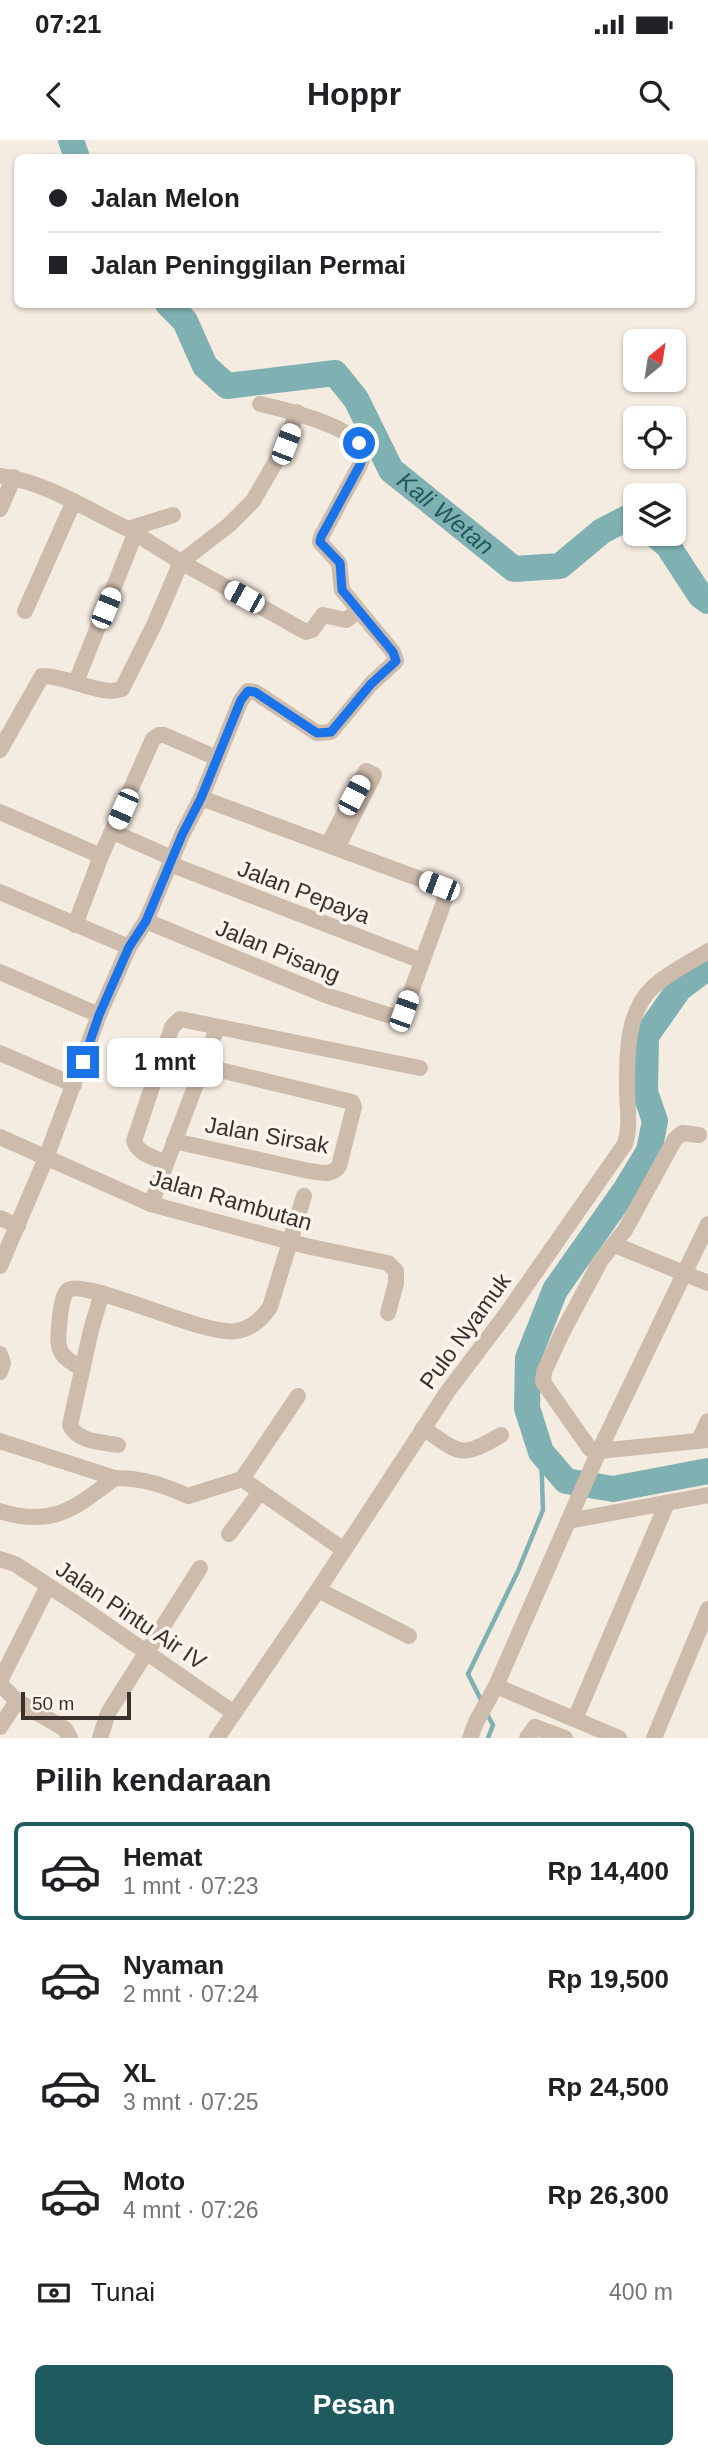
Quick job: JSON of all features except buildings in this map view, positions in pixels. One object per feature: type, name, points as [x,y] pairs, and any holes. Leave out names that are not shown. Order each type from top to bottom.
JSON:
[{"type":"street","points":[[0,1266],[75,1085],[99,1015],[129,947],[146,921],[241,700],[248,691],[255,692],[317,733],[331,732],[371,684],[396,661],[393,652],[342,590],[340,563],[320,542],[360,465],[363,451],[359,443],[351,436],[297,412],[260,404]]},
{"type":"street","points":[[0,750],[42,676],[110,692],[122,689],[155,623],[181,562],[229,525],[253,501],[286,444],[297,412]]},
{"type":"street","points":[[0,509],[7,477],[74,501],[306,632],[312,630],[323,615],[346,620],[358,611]]},
{"type":"street","points":[[25,611],[74,501]]},
{"type":"street","points":[[76,682],[131,532],[173,514]]},
{"type":"street","points":[[75,925],[101,856],[156,737],[164,735],[217,758]]},
{"type":"street","points":[[201,798],[439,886],[445,899],[422,961]]},
{"type":"street","points":[[0,812],[101,856]]},
{"type":"street","name":"Jalan Pepaya","points":[[113,832],[171,861],[422,961]]},
{"type":"street","points":[[0,892],[129,947]]},
{"type":"street","name":"Jalan Pisang","points":[[146,921],[328,996],[395,1016],[404,1011],[422,961]]},
{"type":"street","name":"Pulo Nyamuk","points":[[217,1738],[318,1590],[423,1428],[625,1144],[629,1126],[627,1064],[630,1036],[639,1008],[653,986],[708,951]]},
{"type":"street","points":[[0,972],[99,1015]]},
{"type":"street","points":[[166,1163],[141,1152],[134,1141],[172,1027],[180,1019],[420,1068]]},
{"type":"street","points":[[151,1204],[217,1028]]},
{"type":"street","points":[[0,1053],[75,1085]]},
{"type":"street","name":"Jalan Sirsak","points":[[174,1141],[309,1171],[328,1173],[339,1166],[354,1107],[352,1102],[203,1066]]},
{"type":"street","points":[[597,1458],[545,1386],[544,1376],[562,1333],[601,1259],[615,1245],[648,1193],[678,1136],[687,1133],[699,1135]]},
{"type":"street","name":"Jalan Rambutan","points":[[0,1137],[151,1204],[306,1246],[388,1263],[396,1270],[396,1283],[388,1313]]},
{"type":"street","points":[[82,1369],[61,1355],[58,1348],[64,1296],[69,1289],[76,1287],[102,1293],[165,1315],[223,1331],[237,1331],[251,1326],[262,1318],[270,1307],[303,1196]]},
{"type":"street","points":[[0,1218],[18,1226]]},
{"type":"street","points":[[473,1730],[597,1458],[708,1224]]},
{"type":"street","points":[[615,1245],[708,1283]]},
{"type":"street","points":[[102,1293],[70,1425],[73,1433],[81,1437],[118,1445]]},
{"type":"street","points":[[494,1330],[493,1323],[502,1310]]},
{"type":"street","points":[[0,1354],[3,1363],[0,1372]]},
{"type":"street","points":[[0,1441],[119,1478],[135,1477],[159,1483],[188,1496],[242,1479],[298,1396]]},
{"type":"street","points":[[597,1458],[704,1440],[708,1421]]},
{"type":"street","points":[[423,1428],[452,1448],[469,1451],[500,1434]]},
{"type":"street","points":[[0,1511],[43,1517],[62,1514],[119,1478]]},
{"type":"street","points":[[242,1479],[344,1550]]},
{"type":"street","points":[[229,1534],[260,1492]]},
{"type":"street","points":[[568,1521],[708,1495]]},
{"type":"street","points":[[575,1719],[667,1503]]},
{"type":"street","name":"Jalan Pintu Air IV","points":[[0,1559],[15,1564],[147,1651],[234,1713]]},
{"type":"street","points":[[100,1738],[108,1713],[200,1568]]},
{"type":"street","points":[[48,1586],[0,1683],[17,1701],[65,1729],[70,1738]]},
{"type":"street","points":[[318,1590],[409,1636]]},
{"type":"street","points":[[654,1738],[708,1609]]},
{"type":"street","points":[[492,1692],[575,1719],[619,1738]]},
{"type":"street","points":[[0,1727],[17,1701]]},
{"type":"street","points":[[528,1737],[535,1727],[565,1738]]},
{"type":"waterway","name":"Kali Wetan","points":[[71,140],[76,154]]},
{"type":"waterway","name":"Kali Wetan","points":[[172,308],[185,321],[205,366],[227,386],[335,373],[356,399],[391,470],[514,569],[560,566],[602,531],[623,520]]},
{"type":"waterway","name":"Kali Wetan","points":[[668,546],[700,595],[708,601]]},
{"type":"waterway","points":[[708,967],[679,989],[646,1036],[645,1092],[655,1121],[649,1151],[626,1189],[555,1290],[528,1358],[527,1408],[541,1452],[566,1481],[613,1489],[708,1471]]},
{"type":"waterway","points":[[483,1704],[468,1674],[518,1571],[543,1510],[541,1452]]},
{"type":"waterway","points":[[486,1712],[493,1725],[488,1738]]},
{"type":"route","points":[[83,1062],[99,1015],[129,947],[146,921],[241,700],[248,691],[255,692],[317,733],[324,734],[331,732],[371,684],[396,661],[393,652],[342,590],[340,563],[320,542],[360,465],[363,451],[359,443]]}]
